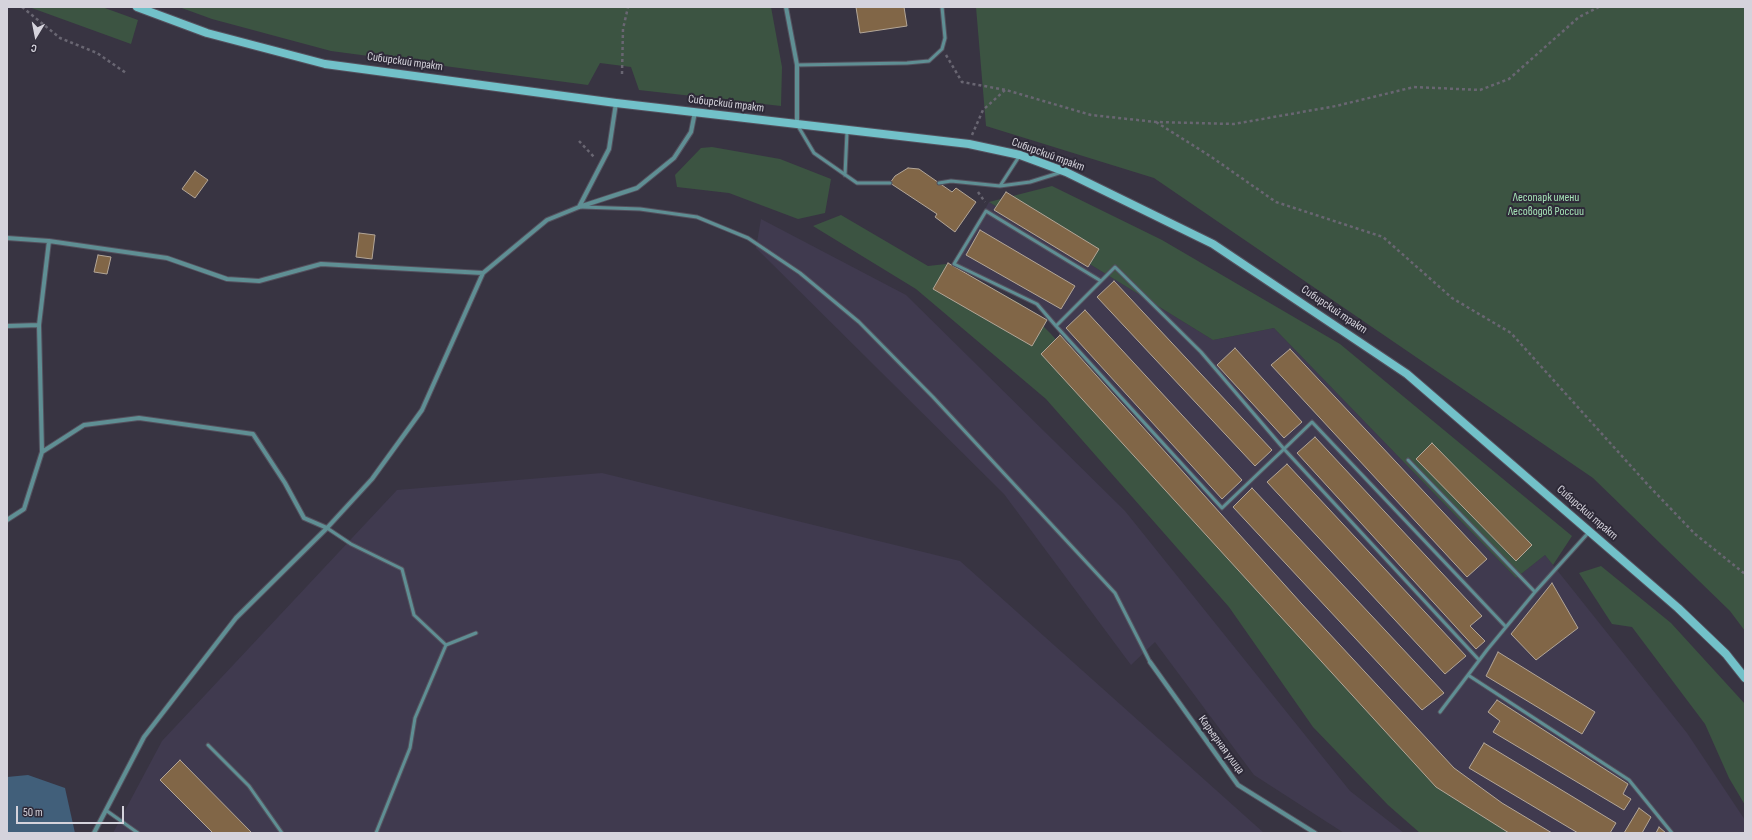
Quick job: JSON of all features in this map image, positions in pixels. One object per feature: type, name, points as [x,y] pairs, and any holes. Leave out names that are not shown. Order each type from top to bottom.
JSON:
[{"type":"main road","name":"Сибирский тракт","points":[[138,7],[206,33],[325,64],[616,103],[969,144],[1020,155],[1066,172],[1213,244],[1407,374],[1678,608],[1726,654],[1745,678]]},
{"type":"street","points":[[786,7],[797,65],[797,124]]},
{"type":"street","points":[[579,207],[609,149],[616,103]]},
{"type":"street","points":[[94,833],[144,737],[236,618],[327,528],[372,479],[422,410],[483,273],[547,220],[579,207],[637,188],[674,158],[691,132],[695,112]]},
{"type":"street","points":[[7,238],[49,241],[168,258],[227,279],[259,281],[321,264],[483,273]]},
{"type":"street","points":[[7,520],[24,509],[42,452],[39,325],[49,241]]},
{"type":"street","points":[[7,326],[39,325]]},
{"type":"street","points":[[42,452],[84,425],[139,418],[253,434],[285,483],[304,518],[327,528]]},
{"type":"street","name":"Карьерная улица","points":[[1150,662],[1238,785],[1315,833]]},
{"type":"lane","points":[[797,65],[907,63],[929,61],[942,49],[945,38],[942,7]]},
{"type":"lane","points":[[797,124],[814,153],[857,183],[890,184]]},
{"type":"lane","points":[[845,174],[847,130]]},
{"type":"lane","points":[[1000,186],[1020,155]]},
{"type":"lane","points":[[939,183],[952,181],[1000,186],[1030,182],[1066,172]]},
{"type":"lane","points":[[579,207],[640,209],[696,217],[748,238],[800,273],[859,322],[948,414],[1115,593],[1150,662]]},
{"type":"lane","points":[[1101,281],[986,211],[954,264],[1037,304],[1222,508],[1312,422],[1506,626]]},
{"type":"lane","points":[[1056,326],[1115,267],[1202,352],[1284,449],[1479,660]]},
{"type":"lane","points":[[1408,460],[1535,592]]},
{"type":"lane","points":[[327,528],[351,544],[402,569],[414,615],[446,645]]},
{"type":"lane","points":[[1440,712],[1506,626],[1589,532]]},
{"type":"lane","points":[[376,833],[410,748],[415,718],[446,645],[476,633]]},
{"type":"lane","points":[[1468,674],[1629,780],[1672,833]]},
{"type":"lane","points":[[208,745],[249,786],[282,833]]},
{"type":"lane","points":[[107,810],[138,833]]},
{"type":"path","points":[[22,7],[60,38],[97,53],[126,72]]},
{"type":"path","points":[[622,74],[623,29],[628,7]]},
{"type":"path","points":[[942,49],[962,82],[1006,90],[1090,115],[1156,122],[1234,124],[1336,106],[1414,87],[1480,90],[1509,79],[1580,17],[1599,7]]},
{"type":"path","points":[[969,144],[983,110],[1006,90]]},
{"type":"path","points":[[1156,122],[1210,156],[1276,202],[1384,237],[1452,298],[1511,333],[1648,485],[1695,534],[1745,574]]},
{"type":"path","points":[[579,141],[594,157],[599,168]]},
{"type":"path","points":[[967,182],[977,190],[981,199],[989,206],[986,211]]},
{"type":"shaded area","points":[[989,202],[1213,340],[1274,328],[1516,578],[1545,555],[1687,733],[1745,820],[1745,833],[1523,833],[1436,762],[1037,304],[954,264]]},
{"type":"shaded area","points":[[761,219],[906,295],[1125,511],[1350,791],[1404,833],[1344,833],[1254,775],[1155,642],[1131,665],[1004,494],[756,248]]},
{"type":"shaded area","points":[[602,473],[960,561],[1264,833],[113,833],[162,741],[397,490]]},
{"type":"green space","points":[[29,7],[102,7],[138,20],[131,44]]},
{"type":"green space","points":[[179,7],[771,7],[782,67],[781,106],[639,90],[631,67],[600,63],[588,85],[331,51],[212,19]]},
{"type":"green space","name":"Лесопарк имени Лесоводов России","points":[[976,7],[1745,7],[1745,631],[1730,611],[1593,478],[1154,178],[986,126]]},
{"type":"green space","points":[[712,147],[780,159],[831,179],[825,213],[798,219],[729,193],[677,187],[675,175],[701,148]]},
{"type":"green space","points":[[1052,186],[1162,240],[1340,344],[1572,536],[1553,565],[1545,555],[1516,578],[1274,328],[1213,340],[989,202]]},
{"type":"green space","points":[[841,215],[928,266],[946,264],[1021,304],[1051,334],[1198,497],[1410,744],[1518,833],[1420,833],[1388,805],[1313,727],[1229,607],[1046,399],[916,289],[813,226]]},
{"type":"green space","points":[[1601,566],[1671,623],[1745,704],[1745,805],[1729,778],[1705,724],[1632,627],[1612,624],[1579,573]]},
{"type":"water","points":[[28,775],[65,788],[75,833],[7,833],[7,777]]},
{"type":"building","points":[[856,7],[904,7],[907,26],[860,33]]},
{"type":"building","points":[[908,168],[919,169],[952,192],[956,188],[976,202],[955,232],[935,217],[937,214],[890,183],[895,176]]},
{"type":"building","points":[[195,171],[208,180],[195,198],[182,189]]},
{"type":"building","points":[[1006,192],[1099,249],[1088,267],[994,210]]},
{"type":"building","points":[[980,230],[1075,286],[1061,309],[966,255]]},
{"type":"building","points":[[359,233],[375,235],[372,259],[356,257]]},
{"type":"building","points":[[98,255],[111,257],[107,274],[94,272]]},
{"type":"building","points":[[948,263],[1047,320],[1032,346],[933,289]]},
{"type":"building","points":[[1114,281],[1272,450],[1255,466],[1097,297]]},
{"type":"building","points":[[1085,310],[1242,480],[1222,499],[1066,328]]},
{"type":"building","points":[[1060,335],[1301,603],[1454,768],[1502,803],[1552,833],[1509,833],[1436,787],[1041,354]]},
{"type":"building","points":[[1235,348],[1302,422],[1284,438],[1217,365]]},
{"type":"building","points":[[1290,349],[1487,559],[1467,577],[1271,365]]},
{"type":"building","points":[[1315,437],[1482,616],[1470,626],[1485,641],[1476,649],[1297,453]]},
{"type":"building","points":[[1432,443],[1532,545],[1516,561],[1416,459]]},
{"type":"building","points":[[1287,464],[1466,656],[1445,674],[1267,482]]},
{"type":"building","points":[[1252,488],[1444,693],[1422,710],[1233,507]]},
{"type":"building","points":[[1552,583],[1578,628],[1536,660],[1511,634]]},
{"type":"building","points":[[1498,652],[1595,712],[1582,734],[1486,676]]},
{"type":"building","points":[[1497,700],[1628,784],[1623,794],[1631,799],[1624,810],[1493,732],[1500,721],[1488,712]]},
{"type":"building","points":[[1484,743],[1616,823],[1610,833],[1578,833],[1469,768]]},
{"type":"building","points":[[180,760],[252,833],[213,833],[160,780]]},
{"type":"building","points":[[1639,808],[1651,817],[1642,833],[1624,833]]},
{"type":"building","points":[[1659,827],[1666,833],[1656,833]]}]
